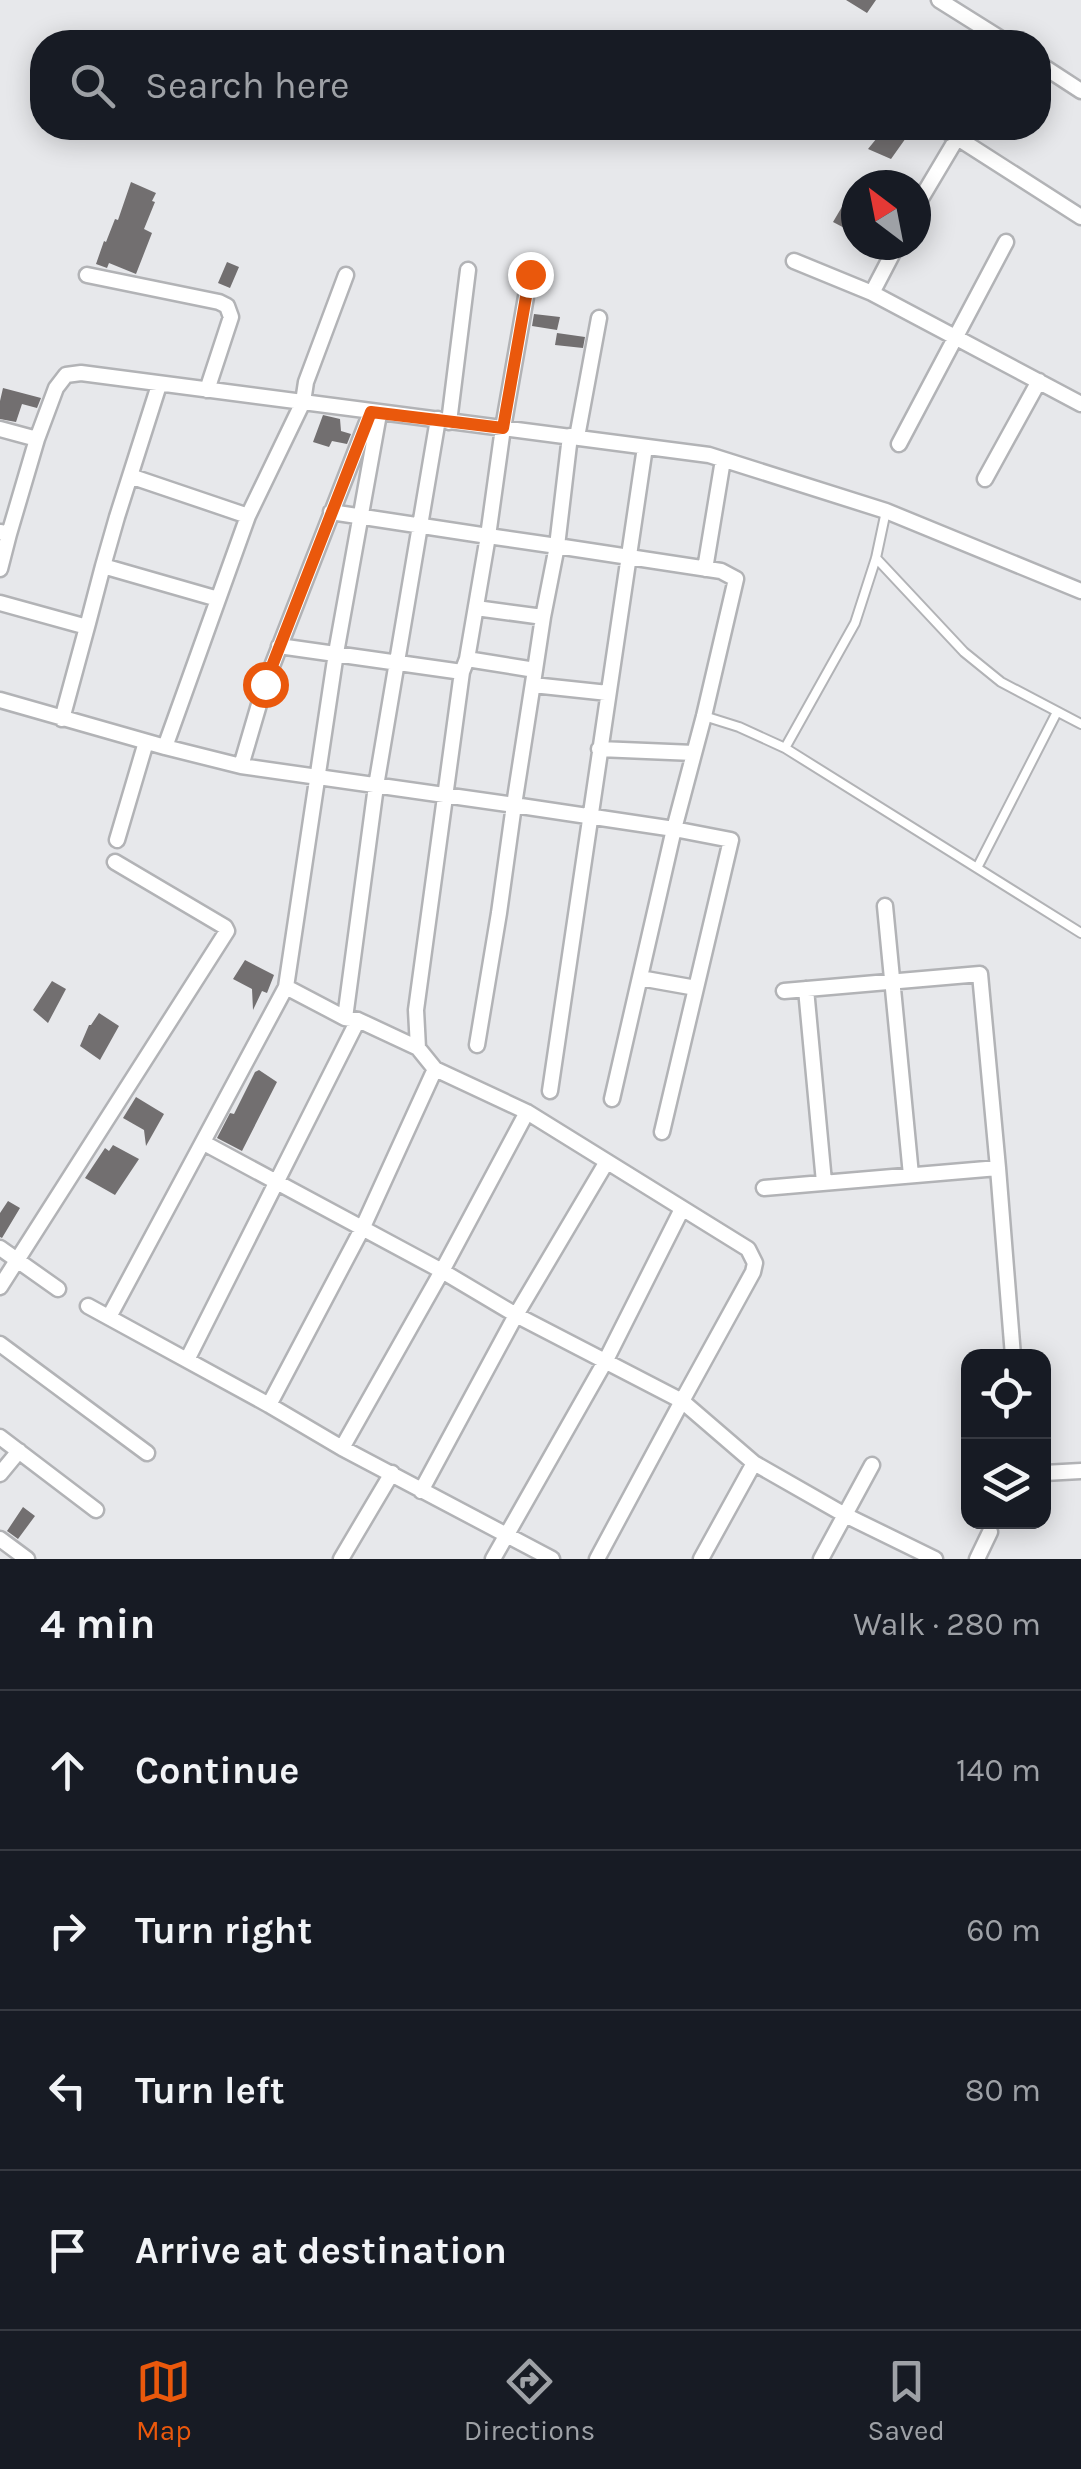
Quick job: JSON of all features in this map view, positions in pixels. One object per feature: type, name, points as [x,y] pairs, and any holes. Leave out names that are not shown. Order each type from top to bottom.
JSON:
[{"type":"street","points":[[939,0],[987,30]]},
{"type":"street","points":[[1051,71],[1081,91]]},
{"type":"street","points":[[931,181],[955,140]]},
{"type":"street","points":[[971,140],[1081,218]]},
{"type":"street","points":[[898,444],[1006,242]]},
{"type":"street","points":[[872,293],[888,260]]},
{"type":"street","points":[[794,261],[872,293],[1081,404]]},
{"type":"street","points":[[187,1360],[352,1019],[376,786],[419,526],[443,420],[468,270]]},
{"type":"street","points":[[418,1048],[416,1010],[446,796],[530,274]]},
{"type":"street","points":[[87,275],[227,306],[231,317],[207,390]]},
{"type":"street","points":[[165,748],[248,516],[302,402],[346,275]]},
{"type":"street","points":[[477,1045],[573,437],[600,318]]},
{"type":"street","points":[[0,569],[4,532],[56,388],[66,375],[81,373],[708,455],[886,511],[1081,592]]},
{"type":"street","points":[[985,480],[1039,381]]},
{"type":"street","points":[[62,719],[103,566],[159,384]]},
{"type":"street","points":[[241,766],[265,684],[331,512],[375,413]]},
{"type":"street","points":[[109,1317],[286,986],[375,413]]},
{"type":"street","points":[[0,429],[37,439]]},
{"type":"street","points":[[550,1091],[645,446]]},
{"type":"street","points":[[705,569],[723,460]]},
{"type":"street","points":[[130,476],[248,516]]},
{"type":"street","points":[[331,512],[705,569],[733,576],[736,582],[612,1099]]},
{"type":"street","points":[[103,566],[218,598]]},
{"type":"street","points":[[0,603],[87,627]]},
{"type":"street","points":[[476,608],[543,616]]},
{"type":"street","points":[[280,646],[465,665],[608,693]]},
{"type":"street","points":[[0,700],[241,766],[730,840],[662,1132]]},
{"type":"street","points":[[116,840],[146,742]]},
{"type":"street","points":[[600,750],[694,754]]},
{"type":"street","points":[[0,1287],[227,931],[115,862]]},
{"type":"street","points":[[885,906],[911,1175]]},
{"type":"street","points":[[784,991],[980,974],[1012,1349]]},
{"type":"street","points":[[640,978],[696,988]]},
{"type":"street","points":[[286,986],[418,1048],[435,1069],[527,1112],[742,1244],[753,1256],[753,1272],[597,1559]]},
{"type":"street","points":[[806,989],[824,1182]]},
{"type":"street","points":[[269,1405],[362,1229],[435,1069]]},
{"type":"street","points":[[342,1448],[527,1112]]},
{"type":"street","points":[[204,1144],[516,1316],[682,1401],[754,1463],[845,1515],[935,1559]]},
{"type":"street","points":[[421,1491],[606,1162]]},
{"type":"street","points":[[764,1188],[998,1168]]},
{"type":"street","points":[[492,1559],[606,1360],[682,1210]]},
{"type":"street","points":[[0,1248],[58,1289]]},
{"type":"street","points":[[88,1306],[342,1448],[552,1559]]},
{"type":"street","points":[[0,1344],[147,1453]]},
{"type":"street","points":[[0,1438],[96,1510]]},
{"type":"street","points":[[0,1474],[19,1451]]},
{"type":"street","points":[[701,1559],[754,1463]]},
{"type":"street","points":[[821,1559],[872,1464]]},
{"type":"street","points":[[1051,1472],[1081,1470]]},
{"type":"street","points":[[342,1559],[392,1473]]},
{"type":"street","points":[[977,1559],[990,1532]]},
{"type":"street","points":[[0,1539],[27,1559]]},
{"type":"lane","points":[[785,748],[856,624],[886,511]]},
{"type":"lane","points":[[876,558],[964,652],[1001,682],[1081,724]]},
{"type":"lane","points":[[977,868],[1058,712]]},
{"type":"lane","points":[[704,716],[785,748],[1081,934]]},
{"type":"building","points":[[846,0],[876,0],[867,13]]},
{"type":"building","points":[[875,140],[904,140],[891,159],[868,149]]},
{"type":"building","points":[[131,182],[156,193],[144,229],[152,233],[136,274],[109,263],[107,268],[96,264]]},
{"type":"building","points":[[841,208],[841,226],[833,222]]},
{"type":"building","points":[[227,262],[239,267],[230,288],[218,283]]},
{"type":"building","points":[[534,314],[560,317],[557,330],[532,326]]},
{"type":"building","points":[[557,333],[585,337],[583,348],[555,345]]},
{"type":"building","points":[[3,388],[41,398],[37,408],[22,404],[16,422],[0,419]]},
{"type":"building","points":[[323,415],[340,419],[341,431],[351,434],[347,444],[332,441],[329,447],[313,442]]},
{"type":"building","points":[[245,960],[274,975],[267,993],[262,991],[253,1010],[252,989],[233,979]]},
{"type":"building","points":[[52,981],[66,989],[48,1023],[33,1010]]},
{"type":"building","points":[[99,1013],[119,1026],[100,1060],[80,1046]]},
{"type":"building","points":[[259,1070],[277,1082],[242,1151],[217,1138]]},
{"type":"building","points":[[136,1097],[164,1114],[146,1146],[144,1130],[123,1118]]},
{"type":"building","points":[[113,1145],[139,1159],[115,1195],[85,1178],[105,1148],[109,1151]]},
{"type":"building","points":[[8,1201],[20,1208],[2,1238],[0,1213]]},
{"type":"building","points":[[23,1507],[35,1516],[18,1539],[7,1531]]},
{"type":"route","points":[[265,684],[371,412],[503,428],[530,274]]}]
